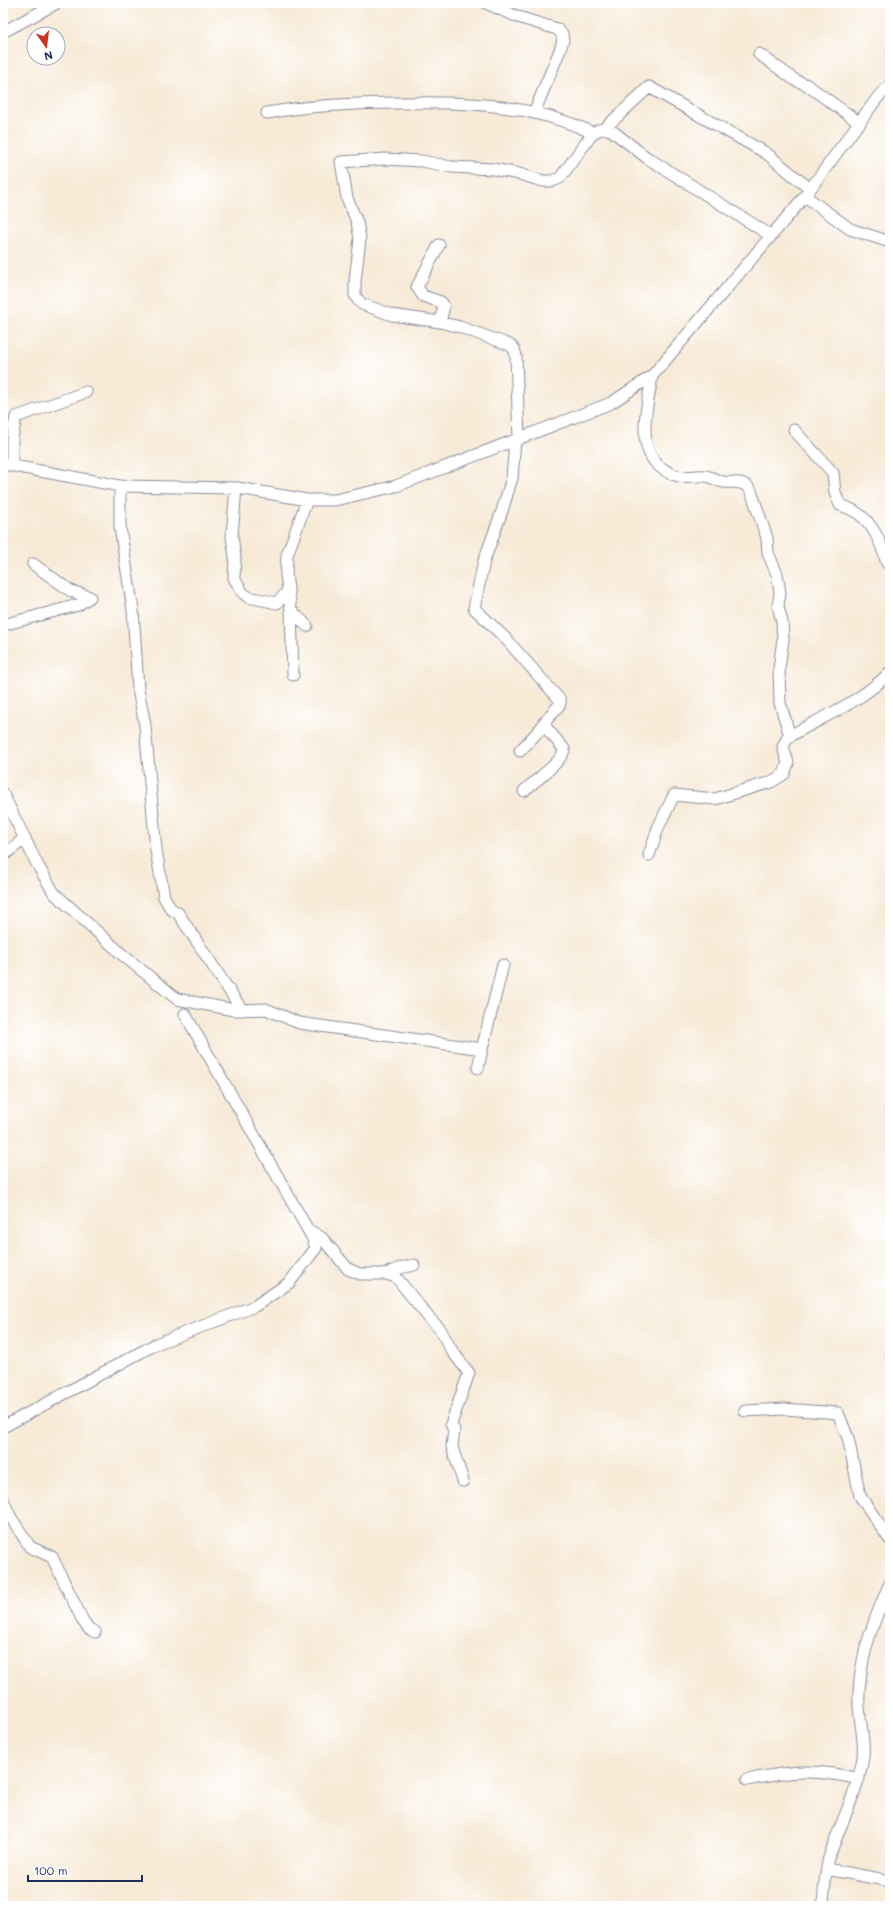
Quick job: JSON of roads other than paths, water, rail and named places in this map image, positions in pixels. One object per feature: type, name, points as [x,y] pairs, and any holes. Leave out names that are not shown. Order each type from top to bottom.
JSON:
[{"type":"street","points":[[3,32],[57,3]]},
{"type":"street","points":[[486,3],[518,17],[557,30],[562,34],[563,40],[560,50],[534,113]]},
{"type":"street","points":[[759,54],[795,80],[807,85],[860,123]]},
{"type":"street","points":[[86,392],[16,417],[8,465],[120,486],[236,488],[306,500],[335,500],[396,486],[611,403],[652,376],[808,192],[878,97],[890,86]]},
{"type":"street","points":[[520,751],[543,726],[543,724],[560,704],[558,696],[506,639],[474,608],[484,561],[512,478],[517,439],[514,349],[510,345],[481,334],[440,322],[392,315],[362,304],[358,300],[355,295],[355,281],[360,239],[357,222],[347,198],[341,162],[385,159],[422,161],[451,167],[493,169],[519,174],[543,181],[552,181],[560,178],[593,133],[605,128],[649,87],[766,154],[850,229],[890,242]]},
{"type":"street","points":[[267,114],[296,108],[361,103],[472,103],[523,110],[566,121],[593,133]]},
{"type":"street","points":[[605,128],[611,130],[646,157],[770,235]]},
{"type":"street","points":[[439,245],[417,287],[423,296],[441,302],[444,306],[440,322]]},
{"type":"street","points":[[652,376],[644,427],[646,450],[658,467],[679,476],[705,476],[724,482],[737,482],[748,487],[751,491],[767,538],[768,554],[777,574],[780,593],[778,606],[782,622],[783,639],[779,668],[780,703],[790,736]]},
{"type":"street","points":[[794,430],[833,473],[835,493],[840,505],[852,508],[864,516],[882,547],[886,563]]},
{"type":"street","points":[[120,486],[120,527],[133,610],[138,689],[145,725],[156,850],[161,886],[164,897],[171,909],[178,913],[242,1010]]},
{"type":"street","points":[[236,488],[232,536],[235,558],[234,578],[242,592],[248,597],[278,603],[287,592]]},
{"type":"street","points":[[293,675],[291,610],[287,592],[287,555],[306,500]]},
{"type":"street","points":[[3,625],[78,605],[90,597],[71,591],[33,564]]},
{"type":"street","points":[[291,610],[307,626]]},
{"type":"street","points":[[649,855],[658,828],[674,795],[715,798],[771,782],[784,774],[788,763],[783,747],[787,738],[841,709],[884,679],[890,672]]},
{"type":"street","points":[[524,790],[560,759],[564,752],[564,749],[543,726]]},
{"type":"street","points":[[3,794],[54,893],[124,956],[177,999],[234,1010],[266,1009],[299,1024],[482,1049]]},
{"type":"street","points":[[3,856],[26,838]]},
{"type":"street","points":[[478,1068],[504,965]]},
{"type":"street","points":[[3,1427],[156,1344],[255,1306],[288,1283],[316,1248],[312,1237],[185,1014]]},
{"type":"street","points":[[312,1237],[312,1232],[322,1238],[348,1269],[360,1274],[386,1274],[396,1277],[429,1318],[440,1329],[452,1351],[469,1373],[451,1424],[454,1430],[452,1447],[463,1481]]},
{"type":"street","points":[[386,1274],[400,1268],[414,1265]]},
{"type":"street","points":[[745,1411],[784,1409],[838,1414],[848,1438],[860,1496],[890,1540]]},
{"type":"street","points":[[3,1500],[10,1516],[30,1547],[52,1557],[83,1621],[88,1629],[95,1632]]},
{"type":"street","points":[[823,1906],[827,1870],[839,1831],[859,1779],[863,1762],[859,1705],[862,1661],[879,1608],[890,1583]]},
{"type":"street","points":[[747,1780],[798,1771],[813,1770],[836,1773],[859,1779]]},
{"type":"street","points":[[827,1870],[890,1881]]}]
